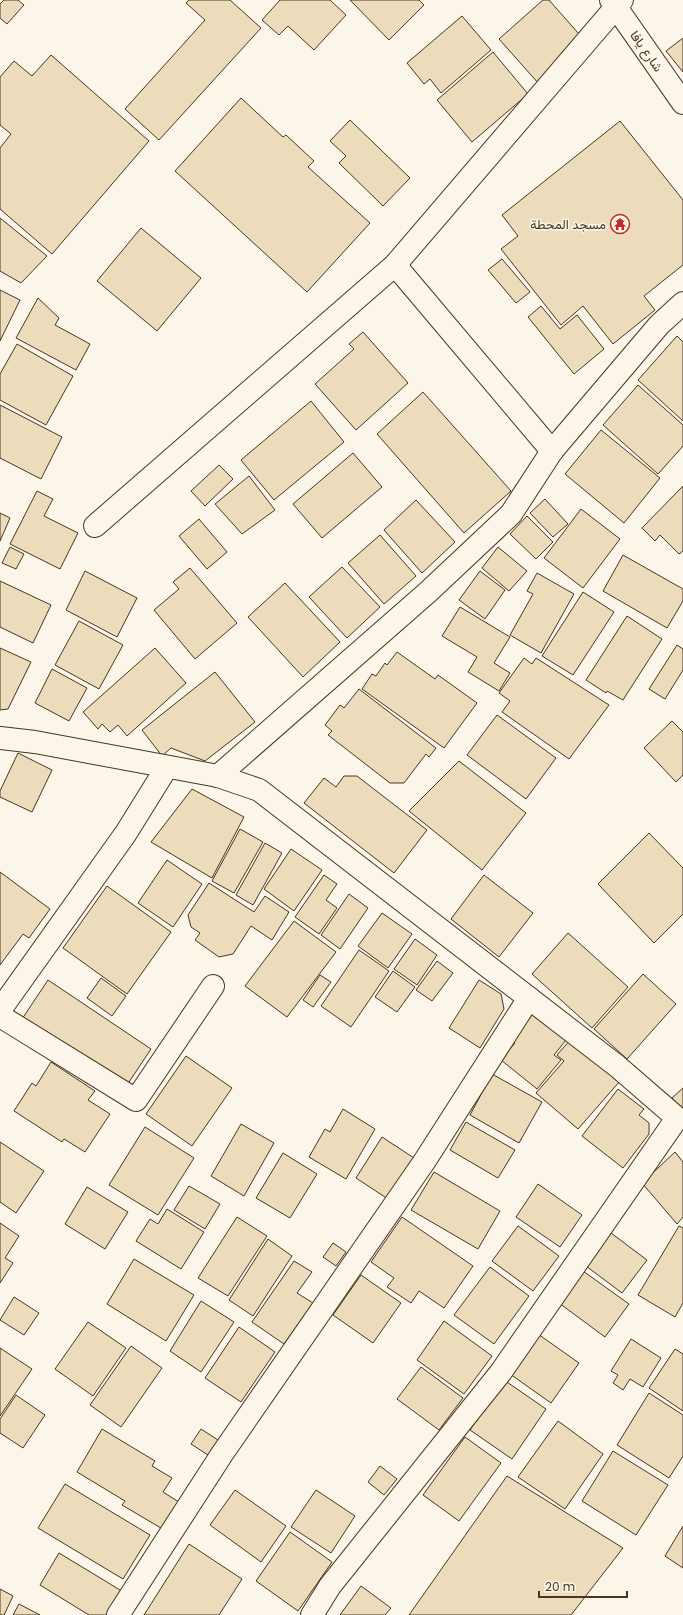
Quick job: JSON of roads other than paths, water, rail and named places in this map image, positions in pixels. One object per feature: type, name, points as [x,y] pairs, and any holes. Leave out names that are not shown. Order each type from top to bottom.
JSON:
[{"type":"street","name":"شارع يافا","points":[[616,3],[683,103]]},
{"type":"street","points":[[95,526],[395,265],[616,3]]},
{"type":"street","points":[[395,265],[552,450]]},
{"type":"street","points":[[218,776],[428,592],[511,514],[552,450],[659,325],[683,303]]},
{"type":"street","points":[[0,738],[35,742],[218,776],[259,790],[617,1066],[680,1121],[502,1372],[330,1586],[312,1615]]},
{"type":"street","points":[[0,1010],[126,833],[167,767]]},
{"type":"street","points":[[0,1016],[136,1100],[213,986]]},
{"type":"street","points":[[118,1615],[222,1454],[424,1162],[529,998]]},
{"type":"place","name":"مسجد المحطة","points":[[620,224]]}]
